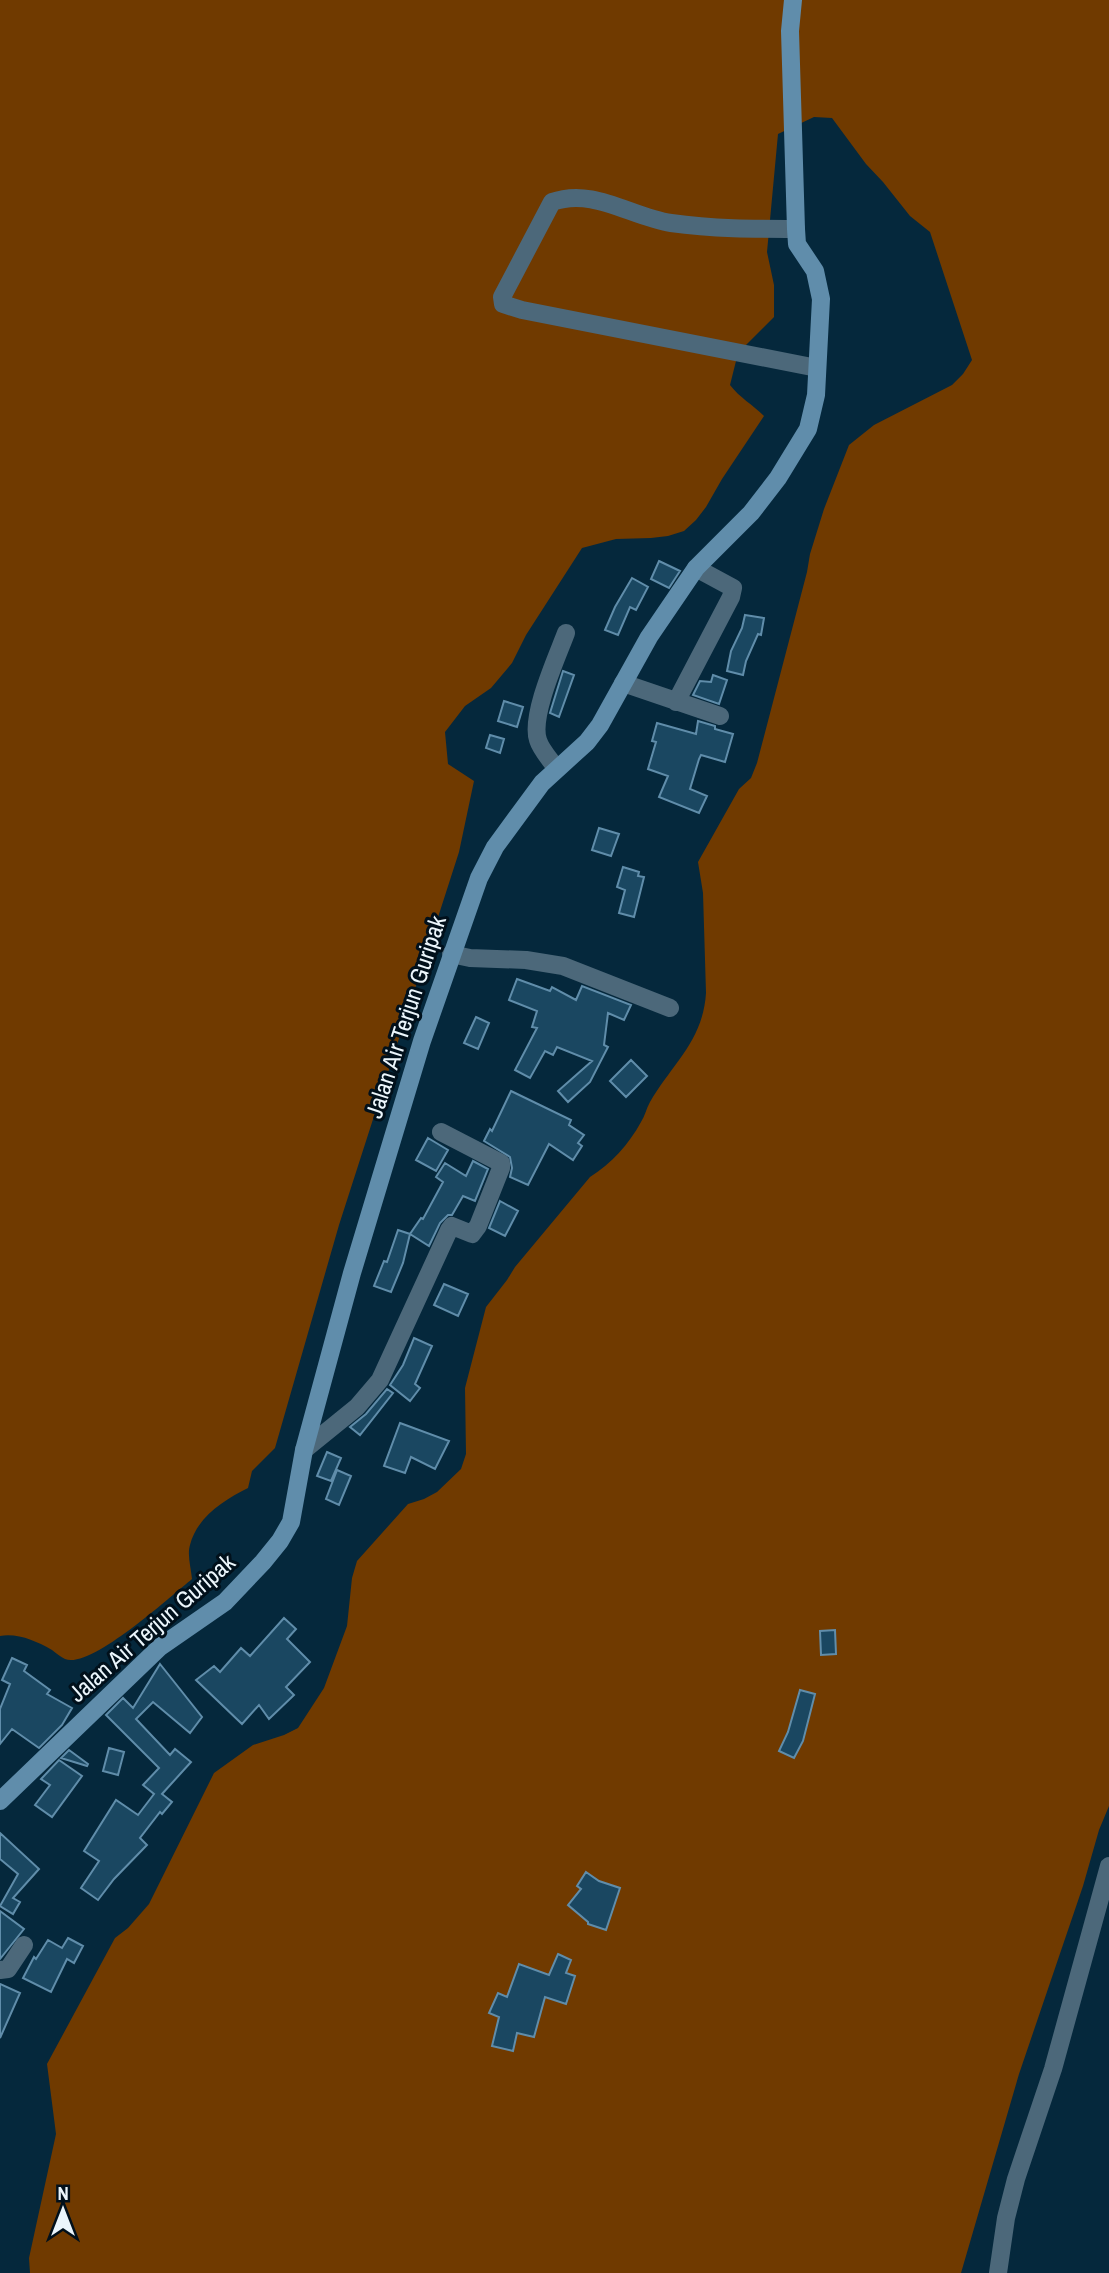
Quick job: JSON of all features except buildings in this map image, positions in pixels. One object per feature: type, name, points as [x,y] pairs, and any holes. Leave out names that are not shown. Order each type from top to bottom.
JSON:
[{"type":"street","name":"Jalan Air Terjun Guripak","points":[[0,1801],[144,1661],[225,1602],[280,1541],[291,1522],[304,1450],[352,1273],[451,954],[479,878],[495,847],[542,783],[587,742],[600,725],[649,636],[696,568],[751,513],[778,478],[808,429],[814,409],[821,309],[815,271],[797,244],[790,32],[793,0]]},
{"type":"street","points":[[796,229],[745,230],[669,223],[645,218],[601,201],[566,197],[552,202],[502,297],[503,304],[817,368]]},
{"type":"street","points":[[676,702],[731,597],[733,588],[696,568]]},
{"type":"street","points":[[556,768],[538,743],[537,713],[566,633]]},
{"type":"street","points":[[623,682],[720,716]]},
{"type":"street","points":[[451,954],[470,958],[526,960],[563,967],[670,1008]]},
{"type":"street","points":[[304,1450],[356,1407],[380,1380],[452,1226],[472,1234],[478,1226],[501,1163],[441,1132]]},
{"type":"street","points":[[998,2273],[1006,2218],[1016,2179],[1053,2069],[1109,1866]]},
{"type":"street","points":[[0,1970],[8,1969],[23,1945]]},
{"type":"shaded area","points":[[0,0],[1109,0],[1109,1806],[1019,2074],[961,2273],[30,2273],[29,2258],[56,2134],[47,2064],[115,1938],[128,1928],[149,1904],[214,1773],[253,1745],[298,1728],[324,1688],[347,1626],[352,1578],[357,1561],[408,1504],[437,1492],[461,1469],[466,1454],[465,1388],[486,1307],[515,1267],[590,1177],[612,1160],[631,1138],[650,1102],[693,1039],[699,1025],[706,993],[703,893],[698,862],[739,789],[751,778],[757,763],[810,554],[849,445],[874,425],[952,385],[972,360],[930,232],[910,216],[832,118],[814,117],[778,134],[767,252],[774,285],[774,317],[737,357],[730,385],[764,416],[706,507],[684,531],[651,538],[616,539],[582,548],[526,635],[512,663],[491,688],[465,706],[445,732],[448,764],[474,781],[459,852],[339,1225],[275,1448],[252,1471],[248,1488],[213,1510],[199,1526],[189,1549],[192,1579],[111,1643],[92,1654],[77,1659],[65,1659],[27,1638],[0,1636]]}]
